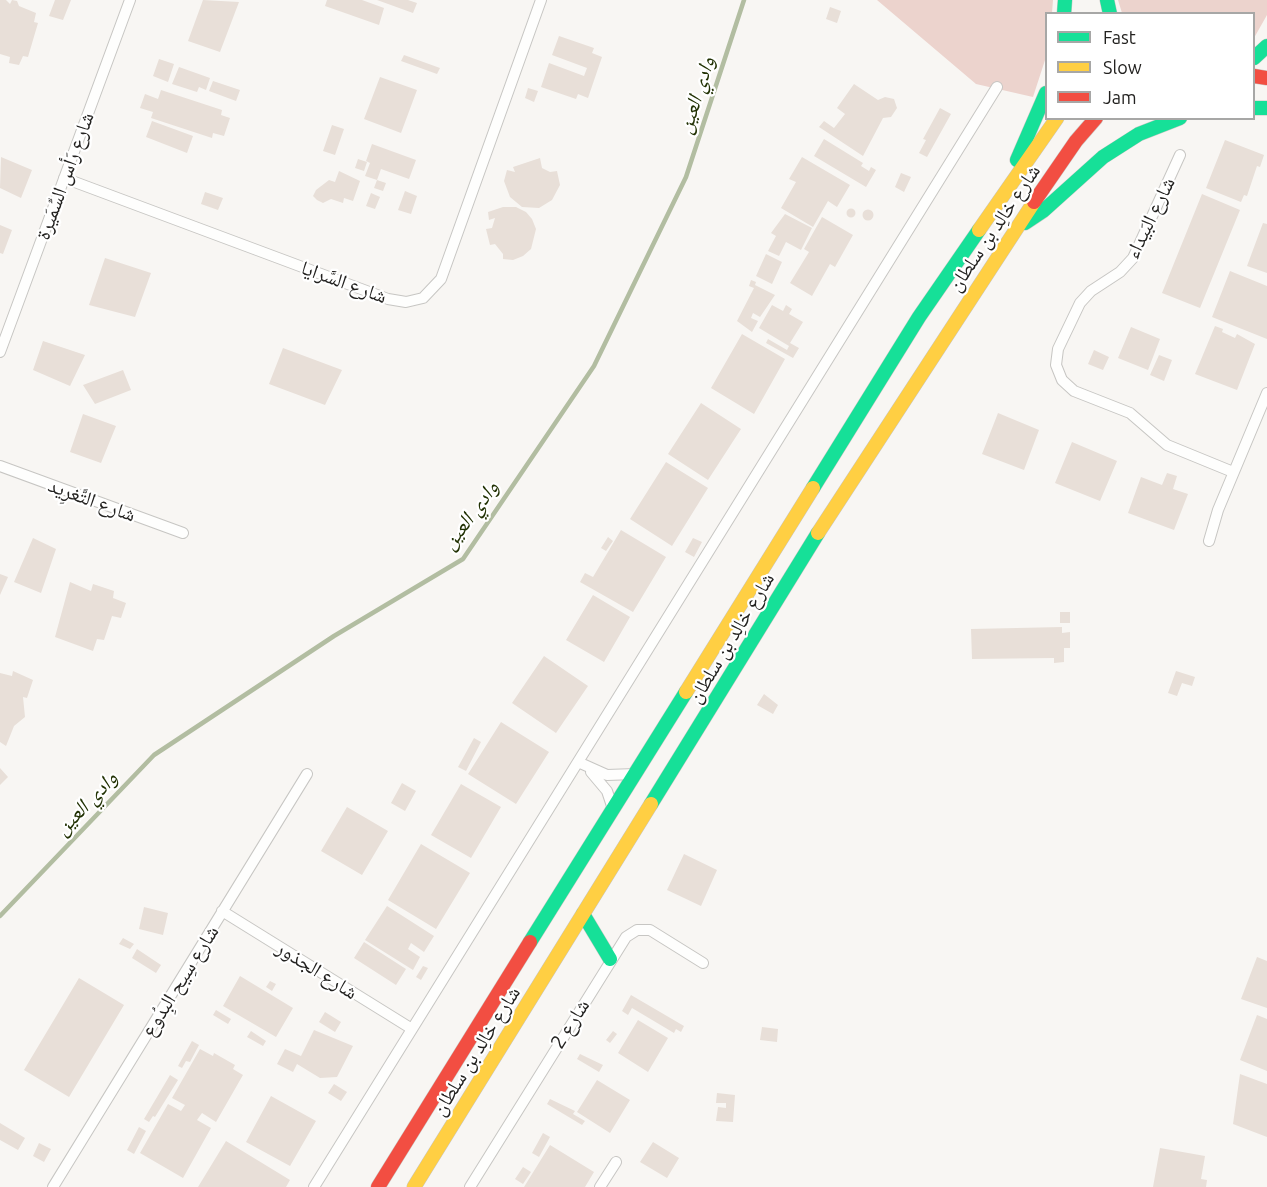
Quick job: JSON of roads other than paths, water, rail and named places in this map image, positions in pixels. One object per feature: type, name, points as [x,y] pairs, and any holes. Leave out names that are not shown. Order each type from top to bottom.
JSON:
[{"type":"main road","points":[[1255,57],[1267,46]]},
{"type":"main road","points":[[995,205],[1045,97]]},
{"type":"main road","name":"شارع خالِد بن سلطان","points":[[378,1187],[919,316],[1056,120]]},
{"type":"main road","name":"شارع خالِد بن سلطان","points":[[414,1187],[842,496],[1015,229],[1076,141],[1094,120]]},
{"type":"main road","points":[[1015,229],[1043,211],[1086,170],[1112,151],[1139,135],[1175,120]]},
{"type":"main road","points":[[583,914],[610,959]]},
{"type":"street","name":"شارع رَأس السِّمَيرة","points":[[0,352],[130,0]]},
{"type":"street","name":"شارع السَّرايا","points":[[64,178],[388,299],[406,302],[423,298],[436,286],[444,270],[541,0]]},
{"type":"street","points":[[314,1187],[997,87]]},
{"type":"street","name":"شارع البَيداء","points":[[1180,155],[1133,258],[1120,272],[1091,291],[1080,303],[1059,349],[1056,364],[1062,380],[1074,391],[1130,413],[1167,445],[1233,472]]},
{"type":"street","points":[[1209,541],[1218,510],[1267,393]]},
{"type":"street","name":"شارع التَّغرِيد","points":[[0,466],[183,533]]},
{"type":"street","points":[[578,762],[589,769],[602,783],[613,808]]},
{"type":"street","points":[[589,769],[616,776],[635,774]]},
{"type":"street","name":"شارع سِيح البِدُوع","points":[[52,1187],[307,774]]},
{"type":"street","name":"شارع الجذور","points":[[222,911],[412,1029]]},
{"type":"street","name":"شارع 2","points":[[470,1187],[610,959],[626,937],[644,929],[656,932],[703,963]]},
{"type":"street","points":[[600,1187],[616,1162]]},
{"type":"waterway","name":"وادي العين","points":[[0,916],[154,755],[334,636],[463,559],[594,366],[686,177],[744,0]]}]
